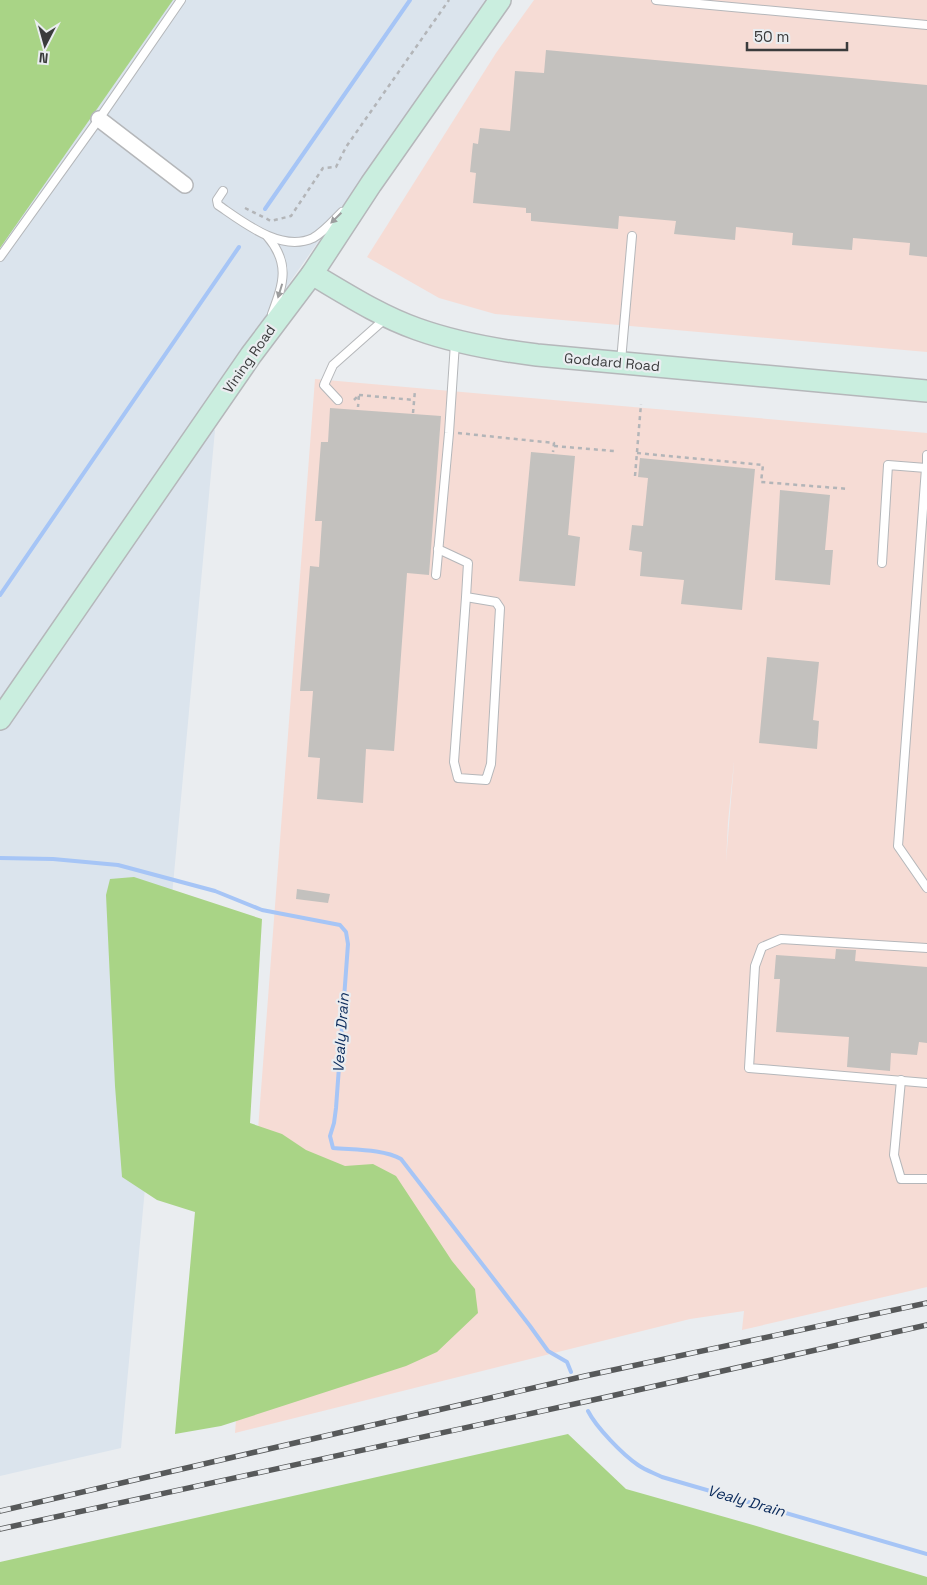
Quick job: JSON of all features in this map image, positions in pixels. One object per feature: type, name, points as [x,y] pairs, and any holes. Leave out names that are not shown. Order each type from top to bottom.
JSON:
[{"type":"main road","name":"Vining Road","points":[[0,719],[263,340],[312,274],[371,184],[500,0]]},
{"type":"main road","name":"Goddard Road","points":[[312,274],[388,317],[417,329],[455,341],[494,350],[927,392]]},
{"type":"street","points":[[99,119],[185,185]]},
{"type":"lane","points":[[0,257],[182,0]]},
{"type":"lane","points":[[656,0],[927,25]]},
{"type":"lane","points":[[222,191],[217,200],[218,205],[266,236],[284,242],[294,242],[318,235],[371,184]]},
{"type":"lane","points":[[263,340],[284,279],[278,253],[266,236]]},
{"type":"lane","points":[[621,363],[632,236]]},
{"type":"lane","points":[[338,400],[324,385],[333,365],[388,317]]},
{"type":"lane","points":[[436,575],[455,341]]},
{"type":"lane","points":[[927,455],[898,846],[927,888]]},
{"type":"lane","points":[[882,563],[888,465],[927,468]]},
{"type":"lane","points":[[438,549],[468,563],[454,762],[458,778],[486,780],[491,764],[500,608],[496,602],[466,597]]},
{"type":"lane","points":[[927,948],[781,939],[762,947],[756,966],[750,1068],[927,1082]]},
{"type":"lane","points":[[901,1080],[894,1155],[901,1179],[927,1179]]},
{"type":"path","points":[[245,208],[271,221],[291,216],[323,168],[336,167],[346,148],[449,0]]},
{"type":"path","points":[[413,413],[415,390]]},
{"type":"path","points":[[359,395],[414,400]]},
{"type":"path","points":[[354,400],[359,395]]},
{"type":"path","points":[[358,407],[359,395]]},
{"type":"path","points":[[635,476],[641,404]]},
{"type":"path","points":[[449,432],[554,443],[554,446],[614,451]]},
{"type":"path","points":[[553,452],[554,446]]},
{"type":"path","points":[[637,453],[763,465],[761,482],[849,489]]},
{"type":"shaded area","points":[[0,0],[487,0],[260,325],[199,418],[215,430],[121,1448],[0,1476]]},
{"type":"shaded area","points":[[534,0],[927,0],[927,352],[495,314],[439,298],[367,257],[496,53]]},
{"type":"shaded area","points":[[315,379],[927,433],[927,1287],[742,1330],[744,1311],[690,1319],[235,1433]],"holes":[[[734,762],[726,862],[728,822]]]},
{"type":"green space","points":[[0,0],[173,0],[0,248]]},
{"type":"green space","points":[[134,877],[262,919],[250,1123],[282,1134],[306,1150],[345,1166],[373,1164],[396,1176],[452,1261],[475,1289],[478,1313],[437,1352],[406,1366],[221,1426],[175,1434],[195,1212],[157,1200],[122,1177],[115,1086],[106,895],[110,879]]},
{"type":"green space","points":[[568,1434],[626,1489],[927,1577],[927,1585],[0,1585],[0,1562]]},
{"type":"building","points":[[546,50],[927,85],[927,257],[909,255],[910,243],[853,238],[852,250],[792,245],[793,233],[736,227],[735,240],[674,234],[676,221],[619,216],[618,229],[531,221],[531,213],[526,213],[526,208],[473,203],[476,173],[470,172],[473,143],[478,144],[480,128],[510,131],[515,71],[544,73]]},
{"type":"building","points":[[330,408],[441,416],[429,575],[407,573],[394,751],[366,749],[363,803],[317,799],[320,758],[308,757],[313,691],[300,691],[310,566],[319,567],[322,521],[315,521],[321,442],[328,442]]},
{"type":"building","points":[[531,452],[575,456],[568,535],[580,537],[575,586],[519,581]]},
{"type":"building","points":[[640,458],[755,469],[742,610],[681,604],[684,580],[640,576],[642,552],[629,550],[632,525],[643,526],[648,478],[638,477]]},
{"type":"building","points":[[780,490],[830,495],[825,550],[833,550],[830,585],[775,580]]},
{"type":"building","points":[[767,657],[819,662],[813,720],[819,721],[817,749],[759,743]]},
{"type":"building","points":[[297,889],[330,894],[328,903],[296,899]]},
{"type":"building","points":[[836,949],[856,950],[855,961],[927,967],[927,1043],[919,1042],[917,1055],[891,1053],[890,1071],[847,1067],[849,1037],[776,1032],[780,979],[774,979],[776,955],[835,959]]},
{"type":"waterway","points":[[265,209],[410,0]]},
{"type":"waterway","points":[[0,595],[239,247]]},
{"type":"waterway","name":"Vealy Drain","points":[[0,858],[53,859],[118,865],[215,891],[262,910],[340,925],[346,932],[348,944],[336,1108],[330,1136],[333,1148],[386,1153],[401,1159],[548,1351],[567,1362],[571,1372]]},
{"type":"waterway","name":"Vealy Drain","points":[[588,1411],[603,1432],[625,1454],[641,1467],[662,1477],[927,1554]]},
{"type":"railway","points":[[0,1511],[585,1376],[927,1303]]},
{"type":"railway","points":[[0,1529],[927,1325]]}]
